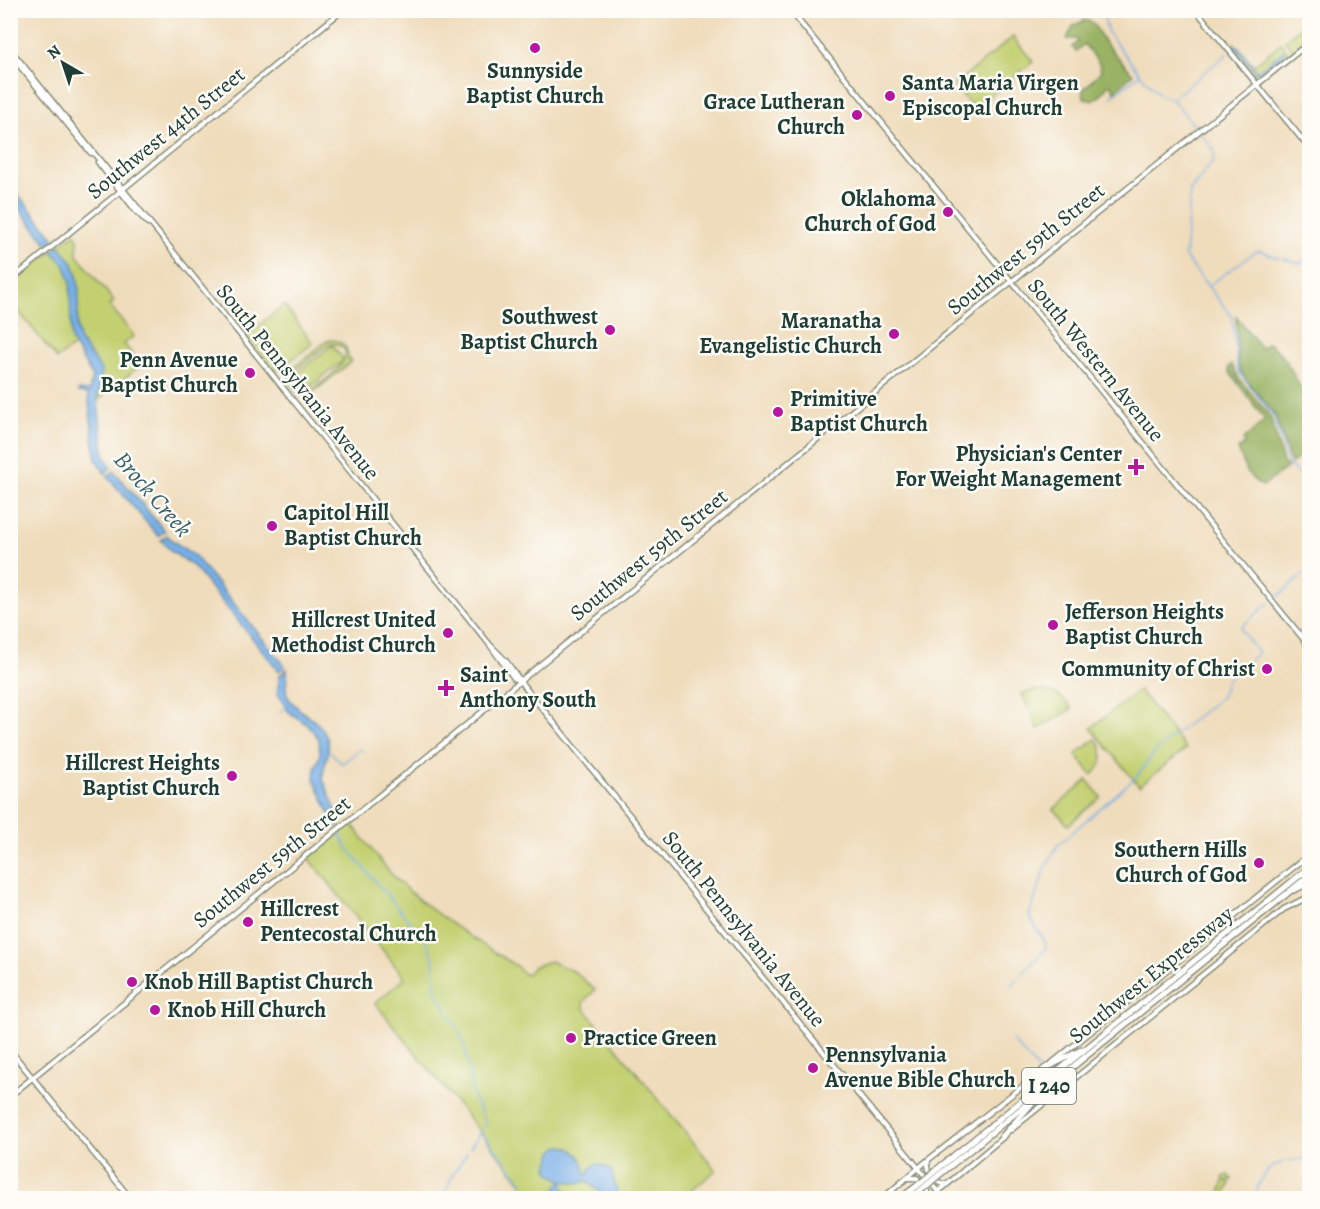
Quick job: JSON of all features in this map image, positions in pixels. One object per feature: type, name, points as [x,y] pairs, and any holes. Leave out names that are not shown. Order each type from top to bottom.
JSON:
[{"type":"highway","name":"Southwest Expressway","points":[[910,1198],[919,1188],[1088,1047],[1310,867]]},
{"type":"highway","name":"Southwest Expressway","points":[[937,1173],[1038,1095],[1310,875]]},
{"type":"highway","points":[[1285,895],[1310,882]]},
{"type":"highway","points":[[1044,1069],[1088,1047]]},
{"type":"highway","points":[[1002,1137],[1038,1095]]},
{"type":"highway","name":"Southwest Expressway","points":[[901,1198],[919,1188]]},
{"type":"main road","name":"Southwest 44th Street","points":[[10,281],[343,10]]},
{"type":"main road","name":"South Western Avenue","points":[[790,10],[1310,647]]},
{"type":"main road","points":[[1196,10],[1310,150]]},
{"type":"main road","name":"Southwest 59th Street","points":[[10,1096],[1011,282],[1310,42]]},
{"type":"main road","name":"South Pennsylvania Avenue","points":[[10,52],[122,190],[136,211],[149,223],[490,645],[509,664],[520,681],[943,1198]]},
{"type":"main road","points":[[883,1198],[1310,854]]},
{"type":"main road","points":[[906,1178],[917,1178],[927,1191],[929,1198],[938,1193],[1002,1137],[1284,909],[1310,896]]},
{"type":"main road","points":[[10,1050],[130,1198]]},
{"type":"main road","points":[[928,1160],[928,1170],[938,1182],[948,1184]]},
{"type":"green space","points":[[1085,20],[1093,23],[1105,43],[1133,74],[1114,92],[1112,85],[1108,85],[1100,96],[1092,101],[1084,98],[1083,90],[1101,71],[1099,63],[1084,44],[1076,51],[1072,47],[1078,42],[1076,39],[1067,39],[1073,26]]},
{"type":"green space","points":[[1303,25],[1309,28],[1309,37],[1293,50],[1285,40]]},
{"type":"green space","points":[[1013,37],[1033,62],[974,109],[954,85]]},
{"type":"green space","points":[[1234,43],[1254,65],[1281,43],[1290,53],[1257,77],[1231,49]]},
{"type":"green space","points":[[75,233],[78,239],[77,255],[114,301],[110,306],[134,336],[124,344],[141,365],[97,401],[101,383],[81,343],[57,359],[11,302],[11,284]]},
{"type":"green space","points":[[284,305],[313,343],[276,372],[246,336]]},
{"type":"green space","points":[[1236,316],[1261,348],[1268,343],[1282,355],[1304,397],[1310,415],[1309,449],[1291,464],[1275,415],[1242,375],[1238,364]]},
{"type":"green space","points":[[335,340],[342,343],[346,348],[348,360],[352,361],[305,399],[304,395],[292,388],[289,377],[293,368],[325,342]],"holes":[[[327,345],[343,347],[346,353],[343,361],[329,377],[312,390],[302,392],[296,389],[292,380],[294,371]]]},
{"type":"green space","points":[[332,345],[344,360],[305,391],[293,376]]},
{"type":"green space","points":[[1232,365],[1239,379],[1270,416],[1283,463],[1288,467],[1263,486],[1250,475],[1238,449],[1245,444],[1243,440],[1264,421],[1264,418],[1230,373],[1228,368]]},
{"type":"green space","points":[[1035,690],[1056,694],[1072,709],[1038,729],[1022,694]]},
{"type":"green space","points":[[1139,690],[1186,749],[1139,786],[1091,728]]},
{"type":"green space","points":[[1096,739],[1101,748],[1102,758],[1099,767],[1092,775],[1077,753]]},
{"type":"green space","points":[[1087,780],[1101,797],[1068,825],[1054,809]]},
{"type":"green space","points":[[352,824],[399,882],[412,894],[456,927],[516,966],[525,975],[535,966],[550,961],[575,972],[595,990],[583,1002],[584,1008],[716,1170],[683,1198],[534,1198],[375,1003],[405,978],[309,858]]},
{"type":"green space","points":[[1229,1175],[1232,1180],[1226,1181],[1230,1183],[1224,1198],[1218,1198],[1224,1181],[1223,1177]]},
{"type":"water","points":[[1233,46],[1238,46],[1256,70],[1284,50],[1286,52],[1261,72],[1256,73]]},
{"type":"water","points":[[10,185],[55,239],[48,245],[11,199]]},
{"type":"water","name":"Brock Creek","points":[[59,245],[72,262],[77,274],[79,339],[101,370],[101,383],[97,397],[105,457],[111,467],[105,473],[96,460],[88,394],[78,392],[79,390],[89,391],[92,376],[71,340],[70,280],[64,264],[52,251]]},
{"type":"water","name":"Brock Creek","points":[[114,471],[165,531],[158,536],[107,476]]},
{"type":"water","name":"Brock Creek","points":[[167,535],[195,556],[285,666],[279,671],[192,565],[172,552],[161,540]]},
{"type":"water","points":[[287,669],[288,697],[297,708],[320,726],[327,738],[328,749],[323,779],[341,823],[336,827],[314,779],[320,755],[319,739],[309,726],[289,712],[277,693],[280,675]]},
{"type":"water","points":[[559,1146],[570,1148],[578,1154],[586,1175],[596,1164],[611,1170],[619,1198],[605,1198],[589,1182],[563,1181],[563,1186],[569,1196],[564,1198],[556,1188],[562,1180],[551,1174],[548,1167],[553,1152]]},
{"type":"waterway","points":[[1102,10],[1108,33],[1140,74],[1160,95],[1172,99],[1214,150],[1214,160],[1190,191],[1185,257],[1232,317],[1238,371],[1273,415],[1288,464],[1310,485]]},
{"type":"waterway","points":[[1173,98],[1227,54]]},
{"type":"waterway","points":[[1111,97],[1139,75]]},
{"type":"waterway","points":[[1208,286],[1255,252],[1260,251],[1279,258]]},
{"type":"waterway","points":[[1282,258],[1300,263],[1310,258]]},
{"type":"waterway","points":[[1275,599],[1310,569]]},
{"type":"waterway","points":[[1010,987],[1046,949],[1046,944],[1029,916],[1047,864],[1058,845],[1137,776],[1154,753],[1221,697],[1227,680],[1258,653],[1241,630],[1242,626],[1269,603]]},
{"type":"waterway","points":[[280,712],[286,707]]},
{"type":"waterway","points":[[331,752],[343,763],[360,749],[363,751]]},
{"type":"waterway","name":"Brock Creek","points":[[340,834],[347,848],[427,942],[433,957],[435,989],[460,1033],[473,1096],[486,1123],[470,1148]]},
{"type":"waterway","points":[[1012,1040],[1038,1070]]},
{"type":"waterway","points":[[482,1133],[535,1198]]},
{"type":"waterway","name":"Brock Creek","points":[[443,1198],[453,1174],[467,1153]]},
{"type":"waterway","points":[[1288,1161],[1310,1158]]},
{"type":"waterway","points":[[1256,1198],[1267,1171],[1283,1162]]},
{"type":"place","name":"Sunnyside Baptist Church","points":[[535,48]]},
{"type":"place","name":"Santa Maria Virgen Episcopal Church","points":[[890,96]]},
{"type":"place","name":"Grace Lutheran Church","points":[[857,115]]},
{"type":"place","name":"Oklahoma Church of God","points":[[948,212]]},
{"type":"place","name":"Southwest Baptist Church","points":[[610,330]]},
{"type":"place","name":"Maranatha Evangelistic Church","points":[[894,334]]},
{"type":"place","name":"Penn Avenue Baptist Church","points":[[250,373]]},
{"type":"place","name":"Primitive Baptist Church","points":[[778,412]]},
{"type":"place","name":"Physician's Center For Weight Management","points":[[1136,467]]},
{"type":"place","name":"Capitol Hill Baptist Church","points":[[272,526]]},
{"type":"place","name":"Jefferson Heights Baptist Church","points":[[1053,625]]},
{"type":"place","name":"Hillcrest United Methodist Church","points":[[448,633]]},
{"type":"place","name":"Community of Christ","points":[[1267,669]]},
{"type":"place","name":"Saint Anthony South","points":[[446,688]]},
{"type":"place","name":"Hillcrest Heights Baptist Church","points":[[232,776]]},
{"type":"place","name":"Southern Hills Church of God","points":[[1259,863]]},
{"type":"place","name":"Hillcrest Pentecostal Church","points":[[248,922]]},
{"type":"place","name":"Knob Hill Baptist Church","points":[[132,982]]},
{"type":"place","name":"Knob Hill Church","points":[[155,1010]]},
{"type":"place","name":"Practice Green","points":[[571,1038]]},
{"type":"place","name":"Pennsylvania Avenue Bible Church","points":[[813,1068]]}]
